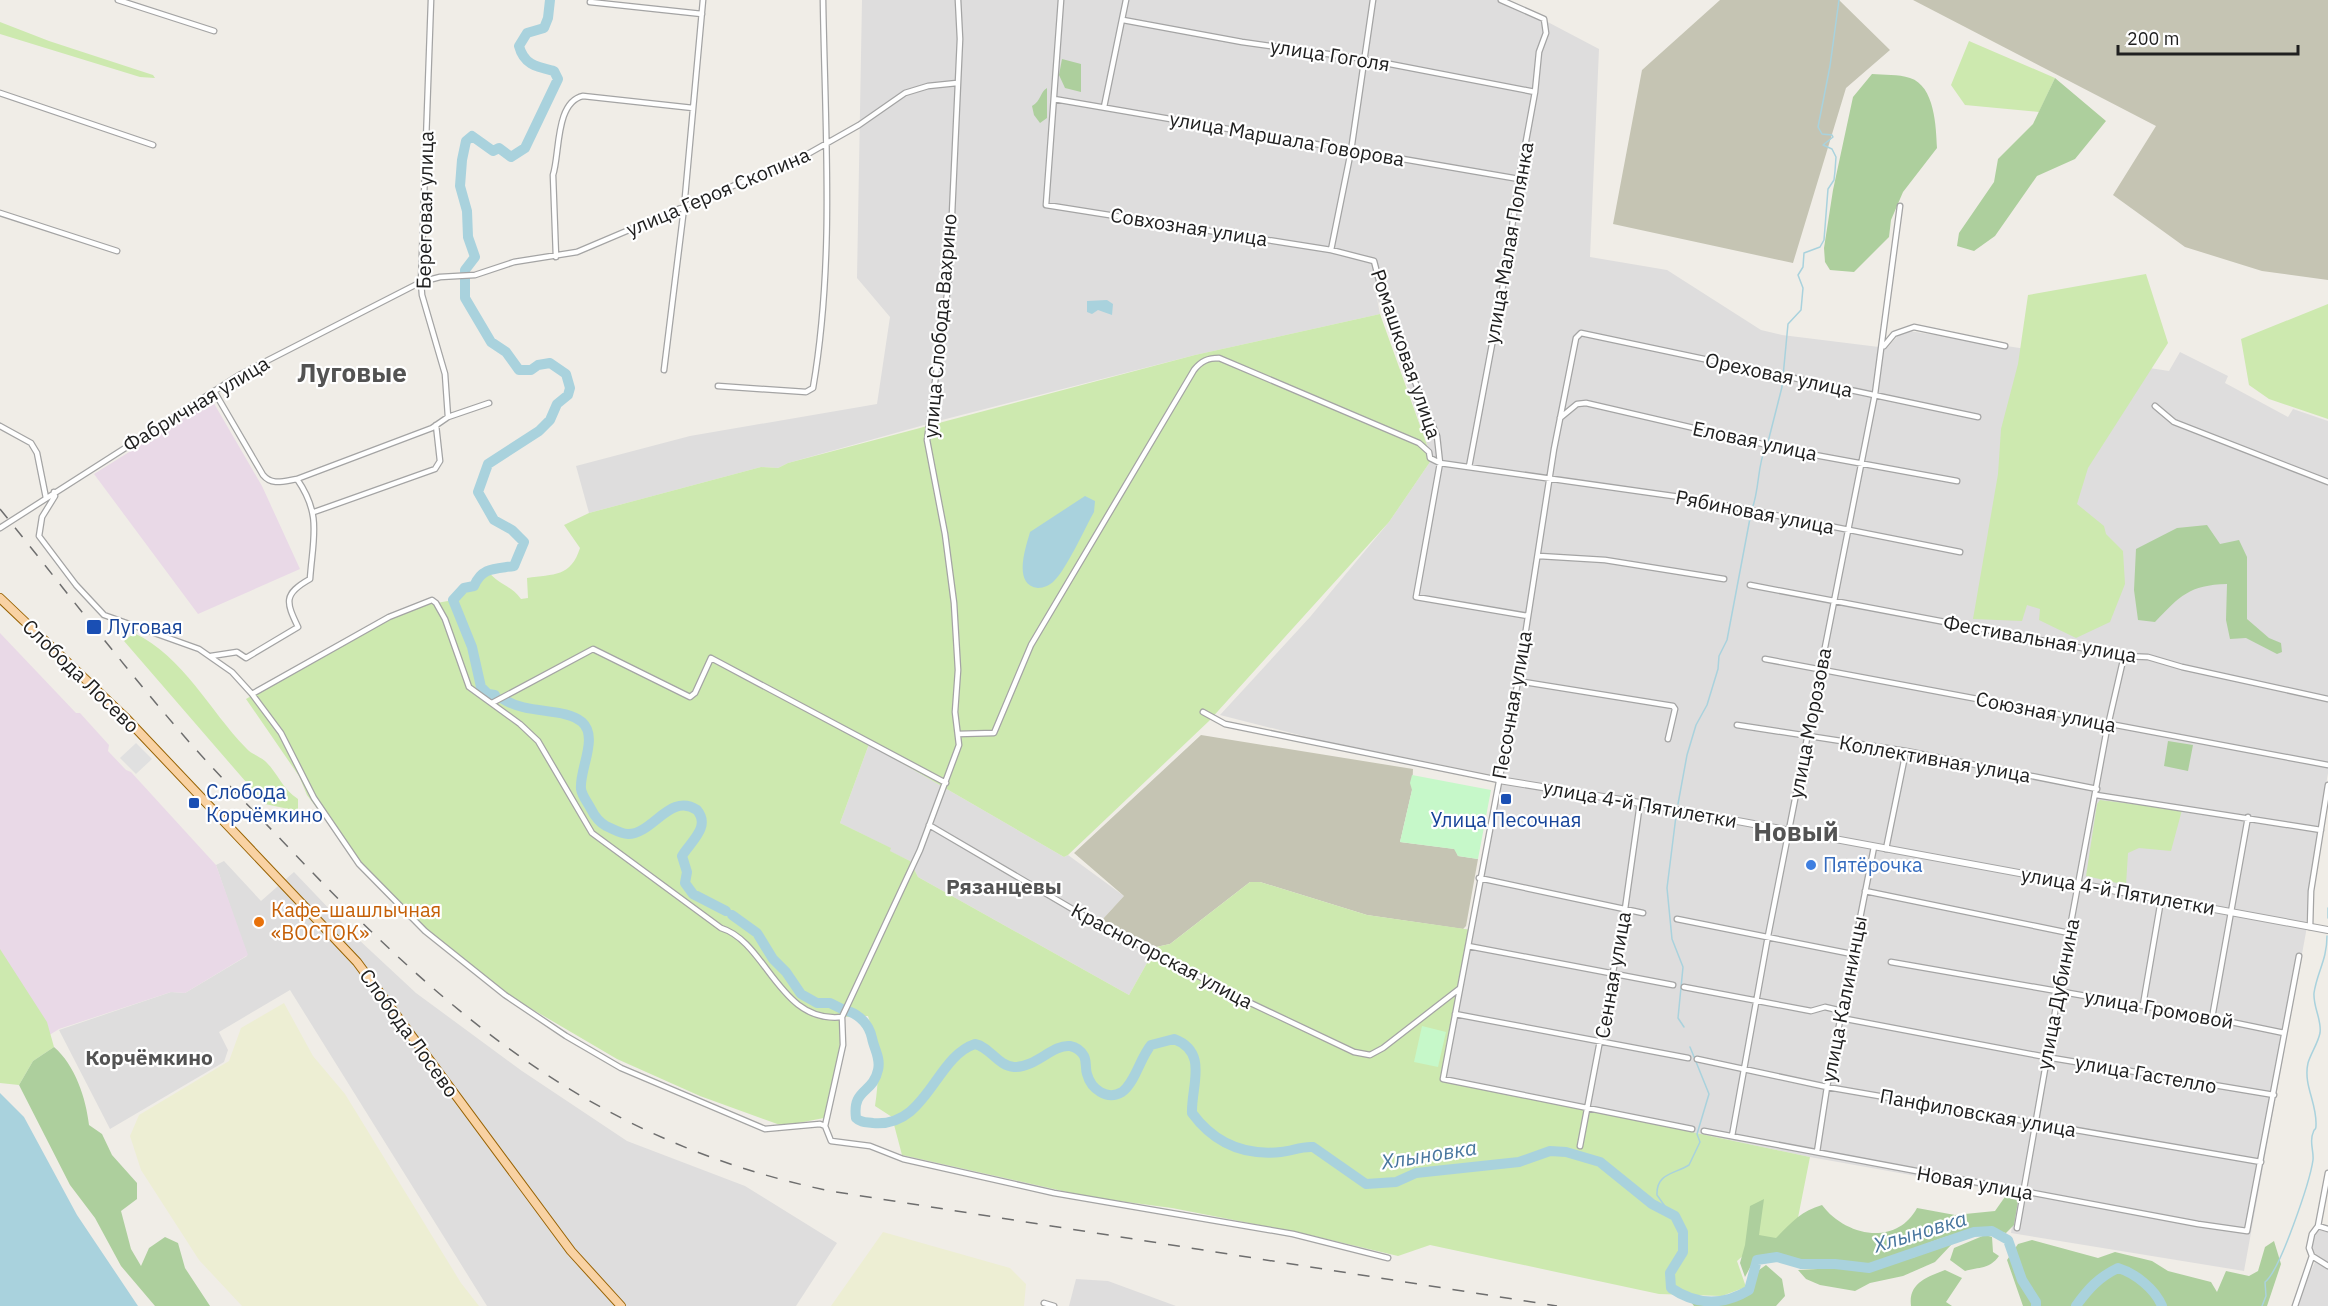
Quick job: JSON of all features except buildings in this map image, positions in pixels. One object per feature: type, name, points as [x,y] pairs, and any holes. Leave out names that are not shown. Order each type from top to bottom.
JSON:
[{"type":"main road","name":"Слобода Лосево","points":[[0,598],[125,717],[357,962],[564,1242],[621,1306]]},
{"type":"street","points":[[118,0],[214,31]]},
{"type":"street","name":"Береговая улица","points":[[430,0],[421,282],[422,295],[445,374],[448,417]]},
{"type":"street","points":[[664,370],[684,208],[703,0]]},
{"type":"street","points":[[718,386],[806,392],[813,388],[826,236],[827,144],[823,0]]},
{"type":"street","name":"улица Слобода Вахрино","points":[[825,1126],[836,1085],[843,1045],[842,1017],[916,858],[959,745],[955,712],[958,670],[948,548],[927,440],[949,280],[960,39],[958,0]]},
{"type":"street","points":[[1054,99],[1060,0]]},
{"type":"street","points":[[1104,106],[1126,0]]},
{"type":"street","points":[[1331,250],[1351,151],[1373,0]]},
{"type":"street","name":"улица Малая Полянка","points":[[1469,467],[1505,275],[1535,92],[1539,52],[1546,33],[1544,19],[1500,0]]},
{"type":"street","points":[[590,2],[702,14]]},
{"type":"street","name":"улица Гоголя","points":[[1123,20],[1242,42],[1364,59],[1535,92]]},
{"type":"street","name":"улица Героя Скопина","points":[[465,276],[514,262],[577,252],[684,208],[827,144],[905,93],[928,86],[957,83]]},
{"type":"street","points":[[0,93],[153,144]]},
{"type":"street","points":[[556,257],[553,175],[557,163],[557,144],[570,104],[583,96],[693,108]]},
{"type":"street","name":"улица Маршала Говорова","points":[[1054,99],[1519,179]]},
{"type":"street","name":"Совхозная улица","points":[[1054,99],[1046,205],[1331,250]]},
{"type":"street","name":"улица Морозова","points":[[1732,1136],[1768,936],[1884,346],[1887,294],[1900,206]]},
{"type":"street","points":[[0,213],[117,251]]},
{"type":"street","name":"Ромашковая улица","points":[[1331,250],[1374,261],[1378,284],[1392,325],[1437,436],[1440,463],[1416,597],[1528,616]]},
{"type":"street","name":"Фабричная улица","points":[[0,528],[241,374],[421,282],[465,276]]},
{"type":"street","points":[[1884,346],[1894,334],[1914,327],[2005,346]]},
{"type":"street","name":"Ореховая улица","points":[[1581,333],[1978,417]]},
{"type":"street","name":"Песочная улица","points":[[1581,333],[1573,347],[1518,681],[1443,1078],[1588,1109]]},
{"type":"street","points":[[958,734],[994,733],[1031,645],[1194,370],[1203,361],[1219,358],[1419,443],[1429,452],[1430,458],[1440,463]]},
{"type":"street","points":[[214,391],[268,481],[297,479],[436,425],[448,417],[489,403]]},
{"type":"street","name":"Еловая улица","points":[[1560,418],[1577,404],[1586,403],[1761,445],[1956,481]]},
{"type":"street","points":[[2155,406],[2174,422],[2328,482]]},
{"type":"street","points":[[314,512],[435,469],[440,461],[436,425]]},
{"type":"street","points":[[0,426],[30,443],[38,453],[46,498]]},
{"type":"street","name":"Рябиновая улица","points":[[1440,463],[1683,497],[1960,552]]},
{"type":"street","points":[[212,656],[237,652],[246,658],[298,627],[288,607],[288,599],[296,587],[310,579],[314,512],[308,495],[297,479]]},
{"type":"street","points":[[54,492],[55,496],[39,526],[39,536],[93,604],[104,615],[199,648],[232,672],[252,694],[290,748],[314,798],[359,864],[426,932],[505,995],[566,1036],[621,1068],[765,1129],[816,1124],[825,1126],[831,1141],[870,1146],[903,1159],[1079,1198],[1136,1205],[1233,1226],[1293,1234],[1388,1258]]},
{"type":"street","points":[[1539,556],[1605,560],[1724,579]]},
{"type":"street","name":"Фестивальная улица","points":[[1750,585],[2124,656],[2148,657],[2193,670],[2328,699]]},
{"type":"street","points":[[252,694],[389,617],[432,600],[445,619],[469,687],[538,741],[565,791],[599,841],[722,928],[737,934],[770,977],[794,1000],[818,1015],[842,1017]]},
{"type":"street","points":[[492,703],[593,648],[690,697],[695,693],[711,658],[946,783]]},
{"type":"street","name":"улица Дубинина","points":[[2017,1228],[2069,933],[2080,885],[2108,725],[2124,656]]},
{"type":"street","name":"Союзная улица","points":[[1765,659],[2328,765]]},
{"type":"street","points":[[1518,681],[1673,706],[1675,709],[1668,739]]},
{"type":"street","name":"улица 4-й Пятилетки","points":[[1203,712],[1225,724],[1499,780],[1640,803],[2328,930]]},
{"type":"street","name":"Коллективная улица","points":[[1737,725],[1807,738],[1906,751],[2097,789]]},
{"type":"street","points":[[1886,849],[1906,751]]},
{"type":"street","points":[[2310,927],[2311,891],[2328,785]]},
{"type":"street","points":[[2096,795],[2138,804],[2176,806],[2321,830]]},
{"type":"street","name":"Сенная улица","points":[[1580,1146],[1625,909],[1640,803]]},
{"type":"street","points":[[2212,1018],[2248,817]]},
{"type":"street","name":"Красногорская улица","points":[[929,825],[1086,917],[1202,979],[1353,1052],[1370,1055],[1429,1015],[1461,987]]},
{"type":"street","name":"улица Калининцы","points":[[1817,1152],[1827,1087],[1874,847]]},
{"type":"street","points":[[1479,878],[1643,913]]},
{"type":"street","points":[[1865,891],[2069,933]]},
{"type":"street","points":[[2143,1005],[2161,900]]},
{"type":"street","points":[[1677,919],[1852,954]]},
{"type":"street","points":[[1468,946],[1673,985]]},
{"type":"street","points":[[2261,1162],[2299,956]]},
{"type":"street","name":"улица Громовой","points":[[1891,962],[2143,1005],[2284,1033]]},
{"type":"street","points":[[1684,987],[1810,1011],[1825,1007],[1842,1011]]},
{"type":"street","points":[[1455,1014],[1688,1058]]},
{"type":"street","name":"улица Гастелло","points":[[1841,1018],[2046,1057],[2274,1095]]},
{"type":"street","name":"Панфиловская улица","points":[[1697,1059],[1827,1087],[2261,1162]]},
{"type":"street","points":[[1588,1109],[1692,1129]]},
{"type":"street","name":"Новая улица","points":[[1704,1131],[2198,1224],[2247,1231],[2261,1162]]},
{"type":"street","points":[[2328,1173],[2318,1226],[2312,1234],[2308,1248],[2312,1256],[2328,1266]]},
{"type":"street","points":[[2318,1226],[2328,1229]]},
{"type":"street","points":[[2295,1306],[2312,1256]]},
{"type":"street","points":[[1044,1303],[1054,1306]]},
{"type":"shaded area","name":"Новый","points":[[862,0],[1506,0],[1599,49],[1590,257],[1667,270],[1761,330],[1782,335],[1887,348],[1903,330],[2169,371],[2180,352],[2228,376],[2225,383],[2288,417],[2293,409],[2328,421],[2328,773],[2308,890],[2306,932],[2244,1271],[2011,1233],[2017,1194],[1810,1157],[1446,1080],[1472,930],[1503,777],[1323,741],[1220,715],[1310,617],[1389,522],[1432,459],[1377,298],[1380,314],[1195,355],[942,420],[788,463],[778,468],[761,467],[589,513],[576,466],[690,436],[877,404],[890,317],[857,278]]},
{"type":"shaded area","points":[[1720,0],[1839,0],[1890,50],[1846,88],[1793,263],[1613,224],[1642,70]]},
{"type":"shaded area","points":[[1913,0],[2328,0],[2328,280],[2262,271],[2185,247],[2113,195],[2156,126]]},
{"type":"shaded area","points":[[212,400],[262,486],[300,569],[198,614],[94,474]]},
{"type":"shaded area","points":[[0,633],[76,713],[80,713],[109,745],[108,751],[126,770],[131,772],[216,865],[248,955],[185,993],[171,992],[59,1029],[24,1051],[0,1023]]},
{"type":"shaded area","points":[[1201,735],[1413,769],[1412,790],[1400,842],[1455,849],[1458,856],[1478,859],[1466,926],[1463,929],[1367,915],[1260,882],[1250,882],[1170,944],[1156,947],[1102,920],[1124,896],[1074,853]]},
{"type":"shaded area","points":[[136,743],[152,759],[136,774],[120,758]]},
{"type":"shaded area","name":"Рязанцевы","points":[[869,744],[1064,857],[1068,855],[1124,896],[1102,920],[1156,947],[1129,995],[918,877],[910,861],[889,851],[890,848],[840,823]]},
{"type":"shaded area","points":[[224,861],[261,901],[294,872],[358,939],[416,993],[522,1071],[627,1141],[745,1186],[837,1243],[796,1306],[487,1306],[290,990],[219,1032],[228,1050],[224,1062],[110,1129],[59,1030],[171,992],[185,993],[247,956],[216,865]]},
{"type":"shaded area","points":[[2316,1229],[2328,1232],[2328,1264],[2310,1247]]},
{"type":"shaded area","points":[[2315,1262],[2328,1268],[2328,1306],[2295,1306]]},
{"type":"shaded area","points":[[1076,1279],[1108,1281],[1176,1306],[1069,1306]]},
{"type":"green space","points":[[0,22],[49,41],[153,75],[155,78],[140,77],[0,34]]},
{"type":"green space","points":[[1969,41],[2055,78],[2039,112],[1965,105],[1951,85]]},
{"type":"green space","points":[[1062,59],[1081,64],[1081,92],[1065,88],[1059,75]]},
{"type":"green space","points":[[1872,74],[1910,78],[1925,89],[1932,108],[1937,148],[1903,192],[1891,220],[1889,237],[1854,272],[1830,270],[1825,262],[1824,248],[1833,190],[1853,97]]},
{"type":"green space","points":[[2055,78],[2106,121],[2075,159],[2037,176],[1995,236],[1974,251],[1957,246],[1959,233],[1994,182],[1998,159],[2033,124]]},
{"type":"green space","points":[[1047,88],[1047,118],[1040,123],[1034,115],[1032,106]]},
{"type":"green space","points":[[2146,274],[2168,343],[2088,468],[2077,504],[2104,526],[2106,534],[2123,551],[2125,584],[2110,622],[2076,638],[2039,620],[2040,609],[2027,605],[2022,621],[1973,619],[1998,474],[2001,429],[2018,364],[2028,295]]},
{"type":"green space","points":[[2328,304],[2328,419],[2269,399],[2249,385],[2241,339]]},
{"type":"green space","points":[[1380,314],[1432,459],[1389,522],[1209,721],[1068,855],[1064,857],[869,744],[840,823],[891,848],[890,851],[910,861],[918,877],[1129,995],[1156,947],[1170,944],[1250,882],[1260,882],[1367,915],[1472,930],[1446,1080],[1810,1157],[1792,1248],[1762,1239],[1737,1261],[1746,1287],[1722,1296],[1659,1294],[1430,1245],[1398,1256],[1301,1233],[1172,1208],[1089,1197],[902,1155],[892,1117],[875,1106],[878,1061],[868,1016],[842,1017],[843,1034],[829,1117],[783,1126],[700,1096],[617,1059],[513,998],[434,937],[358,863],[307,795],[299,776],[246,699],[389,617],[432,600],[437,603],[453,600],[464,588],[474,586],[479,574],[486,569],[521,599],[528,598],[527,578],[560,572],[572,564],[580,548],[564,525],[589,513],[761,467],[778,468],[788,463],[1195,355]]},
{"type":"green space","points":[[2207,525],[2220,544],[2239,540],[2247,557],[2247,619],[2269,638],[2281,643],[2282,652],[2277,654],[2246,638],[2230,639],[2226,620],[2227,584],[2203,587],[2186,594],[2171,605],[2155,622],[2138,620],[2134,590],[2136,549],[2177,528]]},
{"type":"green space","points":[[134,633],[152,643],[182,670],[246,748],[265,761],[288,791],[298,799],[298,811],[265,804],[124,641]]},
{"type":"green space","points":[[2168,741],[2193,745],[2188,771],[2164,766]]},
{"type":"green space","points":[[1412,775],[1491,790],[1478,859],[1458,856],[1454,849],[1400,842],[1412,790],[1410,783]]},
{"type":"green space","points":[[2100,800],[2182,810],[2171,851],[2139,848],[2128,853],[2126,885],[2086,876],[2097,804]]},
{"type":"green space","points":[[0,949],[47,1022],[54,1047],[33,1061],[19,1085],[0,1083]]},
{"type":"green space","points":[[284,1003],[313,1056],[345,1094],[461,1283],[479,1306],[242,1306],[199,1260],[141,1170],[130,1136],[139,1115],[229,1061],[241,1028]]},
{"type":"green space","points":[[1422,1026],[1446,1032],[1438,1067],[1414,1062]]},
{"type":"green space","points":[[54,1047],[74,1072],[85,1104],[89,1125],[102,1134],[112,1155],[137,1183],[137,1199],[121,1211],[131,1249],[141,1266],[149,1248],[165,1237],[178,1243],[185,1268],[210,1306],[155,1306],[121,1266],[95,1218],[70,1185],[19,1085],[33,1061]]},
{"type":"green space","points":[[2007,1194],[2014,1196],[2018,1201],[2014,1225],[2006,1233],[1987,1230],[1969,1231],[1864,1264],[1823,1260],[1803,1262],[1769,1256],[1755,1258],[1745,1277],[1740,1263],[1745,1245],[1750,1206],[1764,1199],[1759,1235],[1776,1238],[1802,1214],[1822,1205],[1844,1224],[1870,1233],[1897,1228],[1908,1220],[1917,1208],[1955,1215],[1995,1211]]},
{"type":"green space","points":[[883,1232],[1010,1268],[1026,1284],[1024,1306],[831,1306]]},
{"type":"green space","points":[[1985,1235],[1992,1237],[1993,1252],[1999,1256],[1992,1263],[1965,1271],[1950,1260],[1954,1248]]},
{"type":"green space","points":[[2032,1240],[2098,1258],[2115,1252],[2152,1261],[2168,1271],[2211,1282],[2217,1292],[2226,1271],[2249,1276],[2258,1271],[2265,1247],[2274,1241],[2281,1264],[2267,1306],[2023,1306],[2007,1260],[2018,1244]]},
{"type":"green space","points":[[1943,1244],[1952,1244],[1935,1262],[1903,1276],[1870,1283],[1855,1291],[1820,1285],[1806,1279],[1798,1270],[1838,1268],[1869,1271],[1915,1257]]},
{"type":"green space","points":[[1766,1265],[1782,1279],[1785,1296],[1776,1306],[1694,1306],[1691,1302],[1722,1303],[1745,1296],[1752,1292],[1759,1270]]},
{"type":"green space","points":[[1945,1270],[1962,1278],[1946,1302],[1952,1306],[1911,1306],[1911,1298],[1916,1286],[1926,1278]]},
{"type":"water","points":[[1107,300],[1113,304],[1112,315],[1098,310],[1092,314],[1087,312],[1087,301]]},
{"type":"water","points":[[1085,496],[1095,501],[1094,512],[1064,568],[1049,585],[1038,588],[1030,585],[1025,580],[1023,564],[1030,532]]},
{"type":"water","points":[[0,1093],[24,1117],[77,1215],[138,1306],[0,1306]]},
{"type":"waterway","name":"Хлыновка","points":[[495,695],[488,694],[481,687],[472,647],[453,600],[464,588],[474,586],[485,572],[514,566],[524,542],[512,530],[494,520],[478,492],[488,464],[539,431],[550,420],[557,404],[568,395],[570,388],[566,374],[550,363],[538,365],[531,370],[519,370],[506,352],[491,342],[465,298],[465,270],[475,257],[468,237],[467,211],[460,186],[462,160],[466,141],[472,136],[493,151],[499,148],[511,157],[525,148],[558,79],[554,71],[528,61],[519,46],[527,33],[544,28],[548,18],[550,0]]},
{"type":"waterway","points":[[1768,442],[1782,387],[1788,324],[1801,310],[1803,288],[1798,275],[1803,267],[1804,253],[1820,247],[1824,240],[1828,189],[1834,180],[1836,157],[1832,149],[1823,145],[1833,137],[1822,134],[1818,127],[1830,66],[1839,0]]},
{"type":"waterway","points":[[1752,509],[1766,447]]},
{"type":"waterway","points":[[1678,804],[1687,755],[1696,725],[1707,705],[1718,669],[1719,656],[1727,640],[1751,513]]},
{"type":"waterway","name":"Хлыновка","points":[[503,699],[523,707],[566,714],[582,722],[587,728],[589,745],[581,789],[596,817],[606,826],[628,834],[646,828],[678,806],[687,806],[697,810],[701,816],[701,828],[682,856],[687,872],[685,883],[693,894],[726,911]]},
{"type":"waterway","points":[[1676,816],[1667,888],[1672,939],[1683,967],[1678,1018],[1684,1027]]},
{"type":"waterway","points":[[2328,908],[2328,918]]},
{"type":"waterway","name":"Хлыновка","points":[[732,915],[757,933],[773,959],[786,972],[801,994],[817,1003],[830,1003],[842,1009]]},
{"type":"waterway","points":[[2262,1306],[2266,1296],[2265,1282],[2286,1244],[2313,1160],[2311,1139],[2316,1128],[2316,1117],[2307,1071],[2320,1033],[2314,993],[2327,936]]},
{"type":"waterway","name":"Хлыновка","points":[[848,1011],[857,1015],[867,1025],[879,1061],[875,1078],[857,1101],[856,1118],[862,1122],[891,1122],[906,1115],[918,1104],[961,1051],[975,1044],[1008,1066],[1014,1067],[1029,1064],[1064,1046],[1074,1047],[1084,1056],[1087,1074],[1092,1084],[1100,1092],[1111,1095],[1127,1088],[1151,1045],[1174,1039],[1185,1045],[1195,1061],[1192,1113],[1220,1140],[1242,1149],[1267,1153],[1313,1147],[1366,1184],[1396,1182],[1416,1173],[1519,1162],[1550,1151],[1566,1152],[1600,1162],[1652,1204],[1675,1216],[1683,1232],[1683,1252],[1670,1273],[1671,1288],[1690,1298],[1719,1301],[1749,1290],[1757,1260],[1777,1257],[1801,1264],[1835,1264],[1869,1268],[1974,1232],[1992,1231],[2008,1240],[2022,1280],[2036,1302],[2036,1306]]},
{"type":"waterway","points":[[1669,1212],[1657,1195],[1660,1182],[1667,1175],[1689,1165],[1700,1142],[1697,1134],[1709,1094],[1690,1047]]},
{"type":"waterway","name":"Хлыновка","points":[[2076,1306],[2094,1284],[2118,1268],[2144,1283],[2155,1294],[2162,1306]]},
{"type":"railway","points":[[0,509],[110,647],[204,759],[350,910],[409,967],[469,1019],[532,1065],[598,1106],[669,1141],[746,1169],[830,1191],[1557,1306]]},
{"type":"place","name":"Луговая","points":[[94,627]]},
{"type":"place","name":"Улица Песочная","points":[[1506,799]]},
{"type":"place","name":"Слобода Корчёмкино","points":[[194,803]]},
{"type":"place","name":"Пятёрочка","points":[[1811,865]]},
{"type":"place","name":"Кафе-шашлычная «ВОСТОК»","points":[[259,922]]},
{"type":"district","name":"Луговые","points":[[352,373]]},
{"type":"district","name":"Новый","points":[[1796,832]]},
{"type":"district","name":"Рязанцевы","points":[[1004,887]]},
{"type":"district","name":"Корчёмкино","points":[[149,1058]]}]
